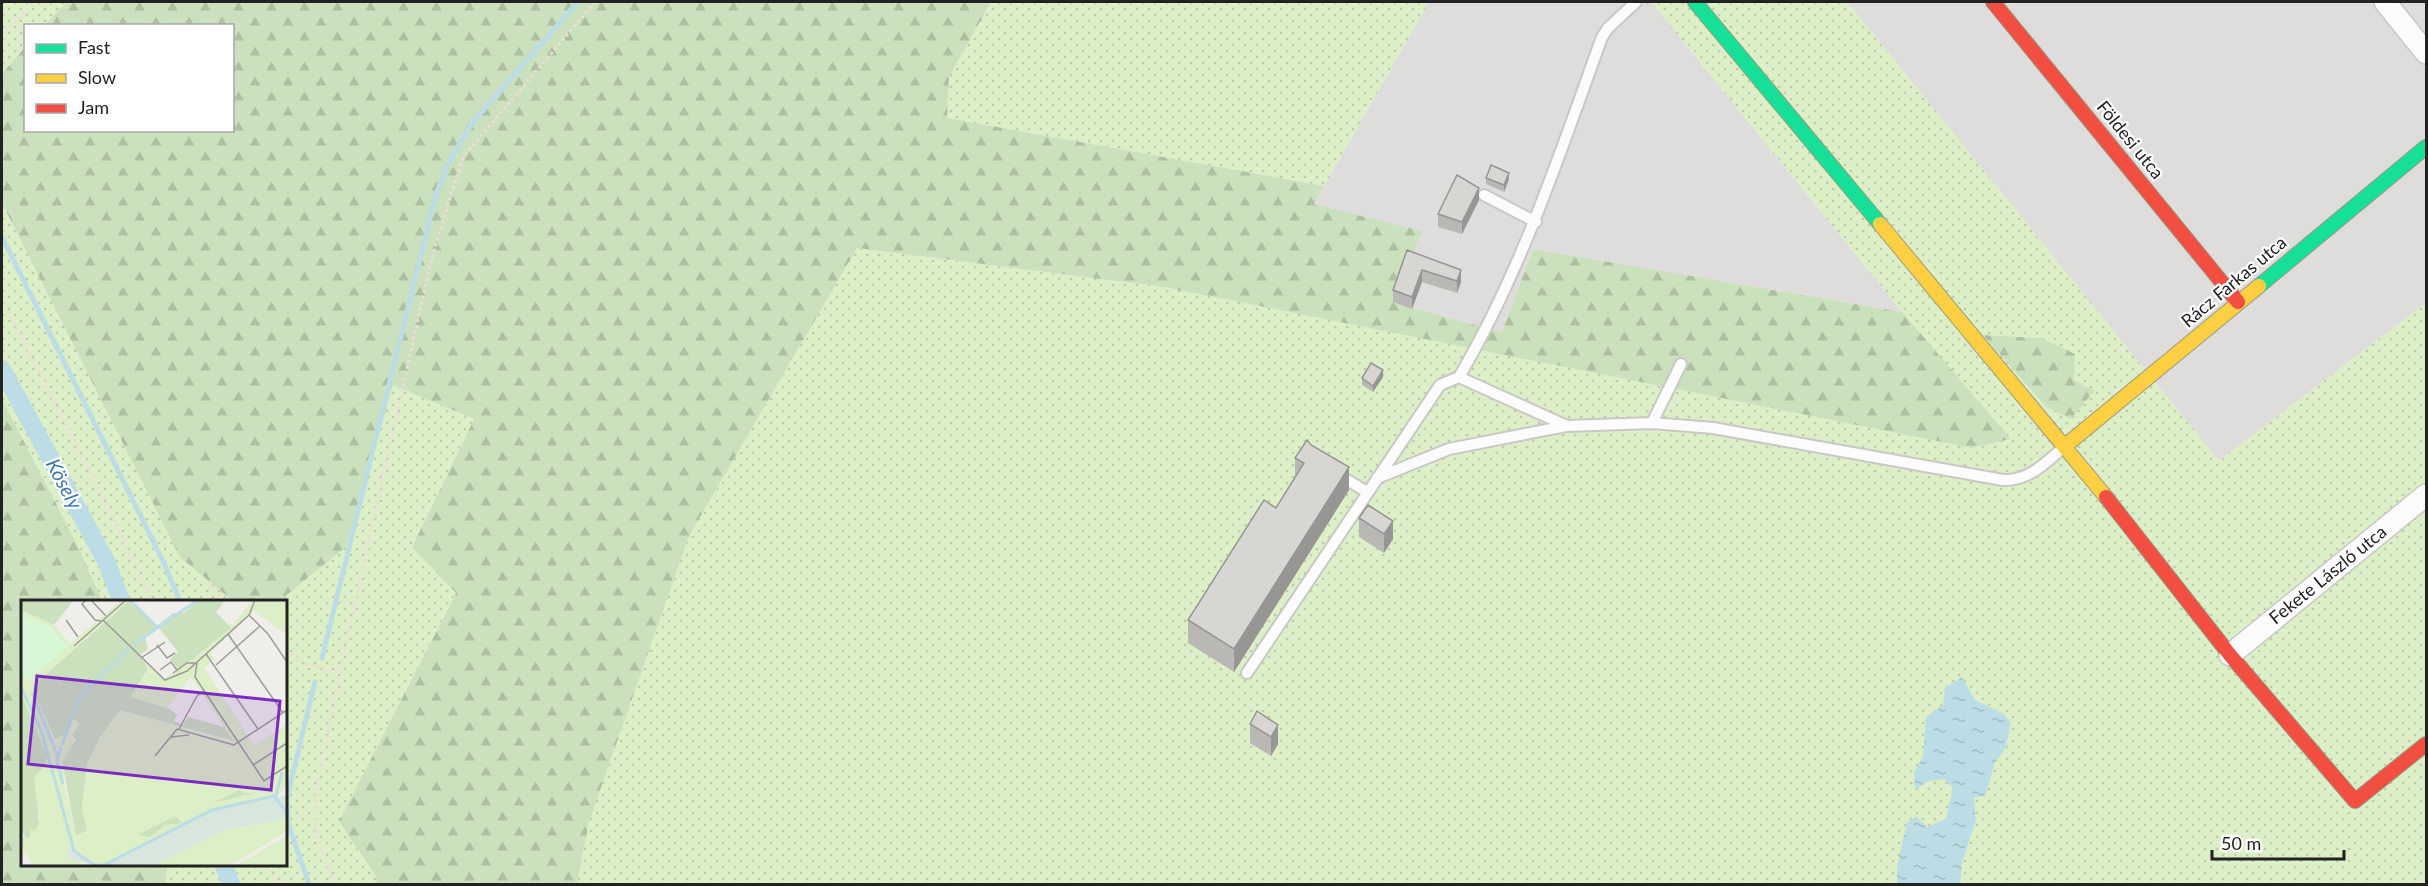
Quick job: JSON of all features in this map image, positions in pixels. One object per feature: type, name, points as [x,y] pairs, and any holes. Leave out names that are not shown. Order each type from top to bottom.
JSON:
[{"type":"street","points":[[1695,2],[2065,446],[2230,655],[2355,801],[2427,744]]},
{"type":"street","name":"Földesi utca","points":[[1993,2],[2238,302]]},
{"type":"street","points":[[2385,2],[2427,52]]},
{"type":"street","name":"Rácz Farkas utca","points":[[2065,446],[2427,147]]},
{"type":"street","name":"Fekete László utca","points":[[2230,655],[2427,495]]},
{"type":"lane","points":[[1247,673],[1440,385],[1459,377],[1475,349],[1536,222],[1602,37],[1608,28],[1636,2]]},
{"type":"lane","points":[[1484,195],[1536,222]]},
{"type":"lane","points":[[1652,423],[1682,364]]},
{"type":"lane","points":[[1459,377],[1567,426]]},
{"type":"lane","points":[[1375,479],[1449,449],[1567,426],[1652,423],[1713,428],[2004,480],[2017,480],[2033,472],[2065,446]]},
{"type":"lane","points":[[1332,471],[1367,492]]},
{"type":"path","points":[[2,38],[34,2]]},
{"type":"path","points":[[334,885],[317,836],[314,817],[316,788],[431,261],[464,156],[595,2]]},
{"type":"path","points":[[2,300],[108,507],[152,600]]},
{"type":"path","points":[[210,585],[224,600]]},
{"type":"path","points":[[286,652],[308,665],[340,671]]},
{"type":"path","points":[[268,865],[276,885]]},
{"type":"shaded area","points":[[1429,2],[1639,2],[1653,4],[1902,312],[1533,249],[1502,332],[1394,303],[1421,231],[1314,204]]},
{"type":"shaded area","points":[[1847,2],[2426,2],[2426,303],[2219,461]]},
{"type":"green space","points":[[2,2],[67,2],[46,24],[24,24],[24,48],[2,74]]},
{"type":"green space","points":[[67,2],[991,2],[949,77],[947,118],[1324,186],[1314,204],[1422,231],[1394,303],[1502,332],[1533,249],[1902,312],[2011,439],[1972,448],[1164,287],[857,248],[689,536],[589,822],[577,884],[376,884],[377,878],[339,821],[456,593],[412,547],[474,419],[393,385],[346,547],[280,600],[232,600],[180,557],[2,203],[2,74],[24,48],[24,132],[234,132],[234,24],[46,24]]},
{"type":"green space","points":[[991,2],[1429,2],[1324,186],[946,118],[949,77]]},
{"type":"green space","points":[[1639,2],[1847,2],[2219,461],[2426,303],[2426,884],[577,884],[589,822],[689,536],[857,248],[1164,287],[2010,439],[1902,312],[1653,4]]},
{"type":"green space","points":[[2,203],[180,556],[232,600],[102,600],[80,550],[2,399]]},
{"type":"green space","points":[[1983,335],[2041,338],[2075,354],[2074,380],[2094,391],[2071,419],[2046,407]]},
{"type":"green space","points":[[393,385],[474,419],[412,546],[456,592],[339,821],[377,878],[376,884],[165,884],[168,865],[286,865],[286,600],[280,600],[346,547]]},
{"type":"green space","points":[[2,399],[80,550],[102,600],[21,600],[21,865],[168,865],[165,884],[2,884]]},
{"type":"water","points":[[1962,677],[1975,700],[2004,714],[2011,723],[2006,747],[1995,763],[1985,796],[1974,797],[1976,820],[1962,863],[1960,884],[1897,884],[1897,867],[1907,823],[1916,816],[1927,827],[1946,819],[1953,788],[1944,779],[1928,781],[1915,790],[1914,773],[1923,756],[1926,717],[1943,705],[1945,688]]},
{"type":"building","points":[[1491,165],[1509,173],[1504,185],[1486,178]]},
{"type":"building","points":[[1457,175],[1479,188],[1462,222],[1438,214]]},
{"type":"building","points":[[1407,250],[1461,270],[1457,281],[1422,270],[1412,297],[1393,290]]},
{"type":"building","points":[[1371,363],[1383,370],[1373,386],[1362,378]]},
{"type":"building","points":[[1307,440],[1311,445],[1349,467],[1234,649],[1188,620],[1264,500],[1276,508],[1304,463],[1295,458]]},
{"type":"building","points":[[1368,505],[1393,521],[1384,534],[1359,518]]},
{"type":"building","points":[[1257,711],[1278,725],[1271,737],[1250,724]]},
{"type":"waterway","points":[[322,658],[435,197],[450,160],[472,123],[578,2]]},
{"type":"waterway","points":[[2,237],[163,561],[180,600]]},
{"type":"waterway","name":"Kösely","points":[[2,369],[107,563],[121,600]]},
{"type":"waterway","points":[[309,884],[288,823],[287,798],[315,682]]},
{"type":"waterway","name":"Kösely","points":[[223,865],[231,884]]},
{"type":"traffic: fast","points":[[1695,2],[1880,224]]},
{"type":"traffic: fast","points":[[2259,286],[2426,147]]},
{"type":"traffic: slow","points":[[1880,224],[2106,497]]},
{"type":"traffic: slow","points":[[2065,446],[2259,286]]},
{"type":"traffic: jam","points":[[1993,2],[2238,302]]},
{"type":"traffic: jam","points":[[2106,497],[2230,655],[2355,801],[2426,744]]}]
